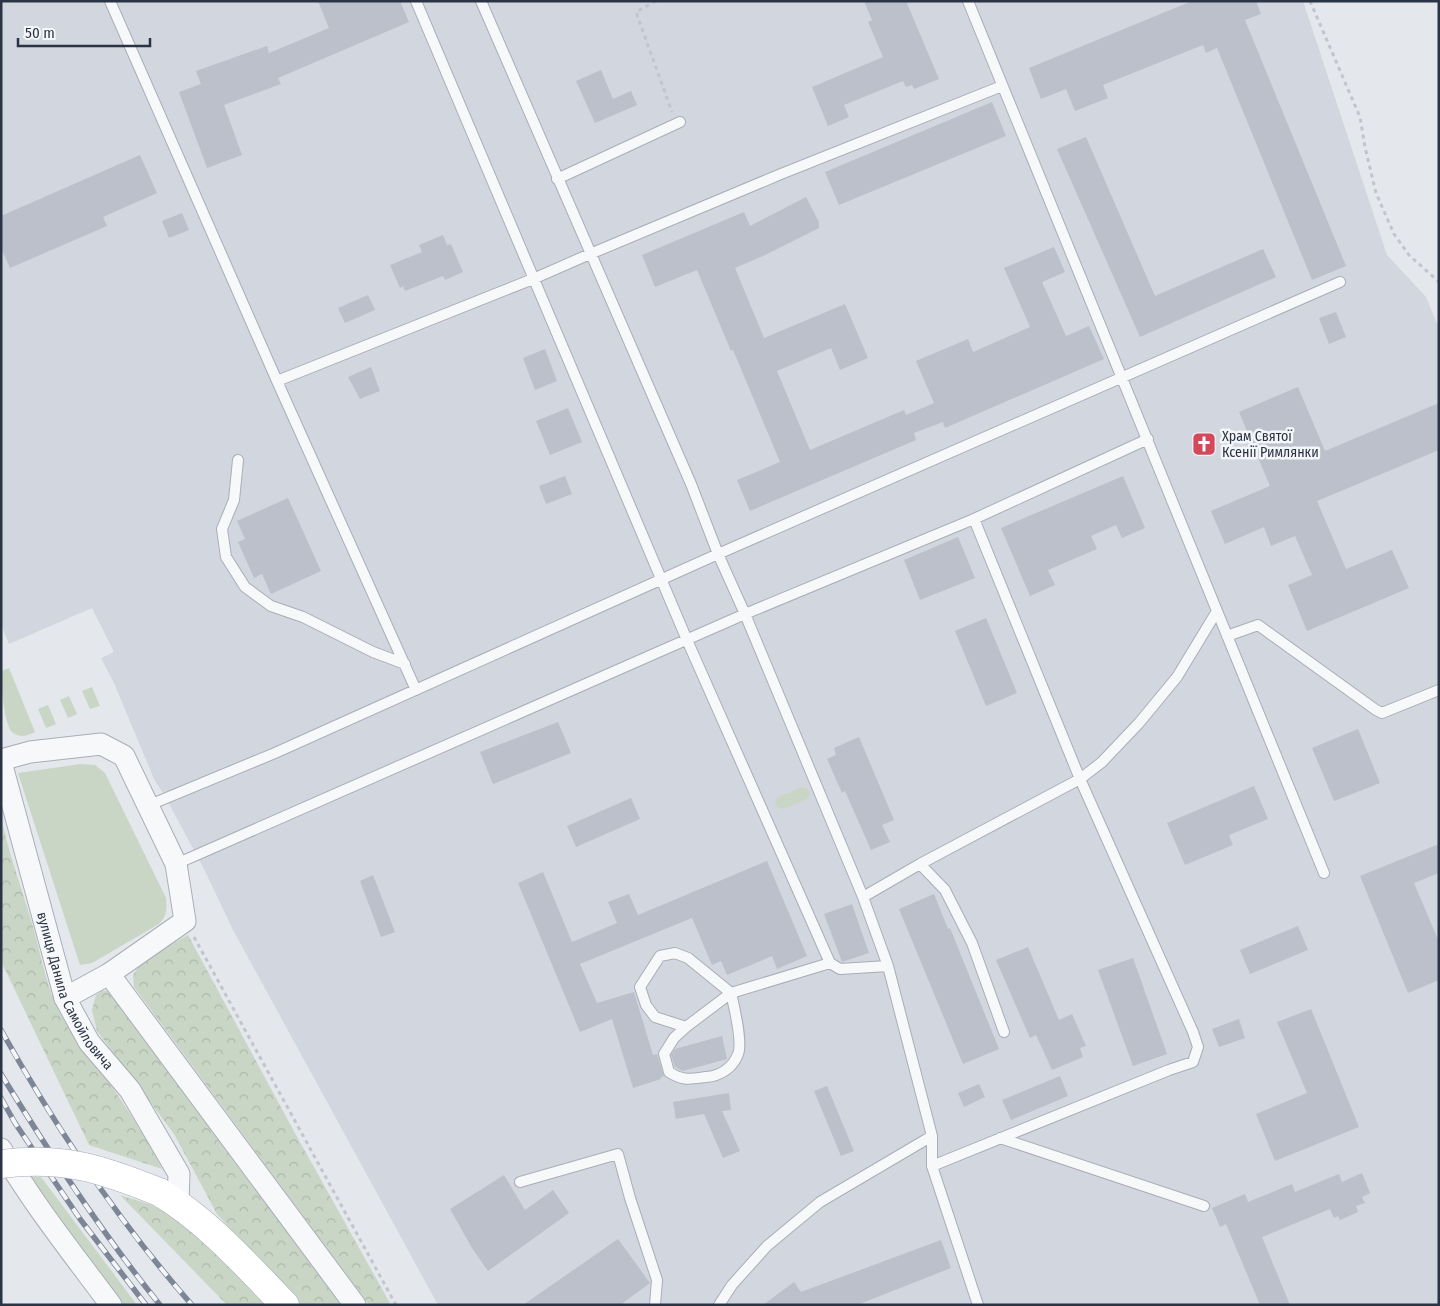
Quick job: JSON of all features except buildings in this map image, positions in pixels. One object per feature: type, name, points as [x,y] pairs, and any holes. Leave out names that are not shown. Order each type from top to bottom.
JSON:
[{"type":"main road","points":[[8,1168],[25,1161],[69,1163],[114,1174],[168,1197],[219,1238],[285,1305]]},
{"type":"street","points":[[1,761],[30,752],[101,744],[124,756],[176,864],[186,921],[109,974],[65,998]]},
{"type":"street","name":"вулиця Данила Самойловича","points":[[1,761],[65,998],[89,1042],[130,1090],[179,1174],[168,1197]]},
{"type":"street","points":[[109,974],[356,1305]]},
{"type":"street","points":[[1,1149],[8,1168],[111,1305]]},
{"type":"lane","points":[[110,1],[277,381],[416,690]]},
{"type":"lane","points":[[416,1],[661,580],[830,963],[840,969],[888,966]]},
{"type":"lane","points":[[481,1],[690,484],[863,897],[888,966],[932,1136],[932,1166],[978,1305]]},
{"type":"lane","points":[[968,1],[1324,873]]},
{"type":"lane","points":[[277,381],[534,279],[781,174],[1002,86]]},
{"type":"lane","points":[[557,179],[678,123]]},
{"type":"lane","points":[[147,806],[275,753],[718,554],[1340,282]]},
{"type":"lane","points":[[176,864],[745,614],[974,519],[1148,439]]},
{"type":"lane","points":[[238,460],[234,500],[222,530],[226,557],[245,587],[271,606],[303,617],[373,652],[405,664]]},
{"type":"lane","points":[[932,1166],[1193,1062],[1198,1048],[1080,779],[974,519]]},
{"type":"lane","points":[[863,897],[920,864],[1080,779],[1102,762],[1139,723],[1177,677],[1217,611]]},
{"type":"lane","points":[[1227,636],[1258,625],[1382,713],[1439,690]]},
{"type":"lane","points":[[920,864],[945,890],[972,943],[1004,1032]]},
{"type":"lane","points":[[686,1027],[654,1017],[646,1005],[640,987],[660,956],[675,953],[688,958],[731,993],[738,1037],[739,1053],[728,1069],[715,1076],[679,1078],[669,1072],[664,1054],[674,1038],[686,1027],[731,993],[830,963]]},
{"type":"lane","points":[[719,1305],[732,1285],[767,1246],[820,1202],[932,1136]]},
{"type":"lane","points":[[1000,1138],[1204,1206]]},
{"type":"lane","points":[[520,1182],[618,1154],[630,1198],[657,1280],[655,1305]]},
{"type":"path","points":[[656,1],[636,12],[678,123]]},
{"type":"path","points":[[1310,1],[1360,117],[1364,147],[1376,193],[1394,234],[1409,255],[1439,282]]},
{"type":"path","points":[[186,921],[396,1305]]},
{"type":"shaded area","points":[[1,1],[1303,1],[1387,255],[1426,297],[1439,328],[1439,1305],[438,1305],[232,928],[205,871],[154,779],[114,683],[101,658],[114,652],[92,608],[9,644],[1,624]]},
{"type":"green space","points":[[9,668],[35,732],[27,735],[19,736],[13,733],[7,722],[1,671]]},
{"type":"green space","points":[[92,687],[100,706],[90,709],[82,691]]},
{"type":"green space","points":[[69,696],[77,714],[68,718],[60,700]]},
{"type":"green space","points":[[48,705],[56,724],[46,728],[38,709]]},
{"type":"green space","points":[[81,764],[95,765],[105,773],[166,898],[166,912],[159,924],[92,963],[80,965],[18,773]]},
{"type":"green space","points":[[801,787],[808,789],[810,794],[807,799],[784,809],[777,807],[775,802],[777,798]]},
{"type":"green space","points":[[1,817],[45,974],[57,1007],[75,1037],[129,1112],[162,1169],[89,1145],[1,961]]},
{"type":"green space","points":[[188,935],[296,1135],[391,1305],[369,1305],[134,987],[133,975],[143,960]]},
{"type":"green space","points":[[110,990],[344,1305],[301,1305],[217,1214],[174,1134],[97,1031],[92,1010],[96,995],[102,991]]},
{"type":"green space","points":[[24,1176],[41,1177],[137,1305],[122,1305]]},
{"type":"green space","points":[[120,1195],[153,1206],[186,1226],[229,1264],[269,1305],[227,1305]]},
{"type":"railway","points":[[1,1030],[22,1067],[89,1173],[139,1240],[192,1305]]},
{"type":"railway","points":[[1,1074],[77,1192],[117,1249],[160,1305]]},
{"type":"railway","points":[[1,1098],[15,1123],[80,1219],[146,1305]]},
{"type":"place","name":"Храм Святої Ксенії Римлянки","points":[[1204,444]]}]
